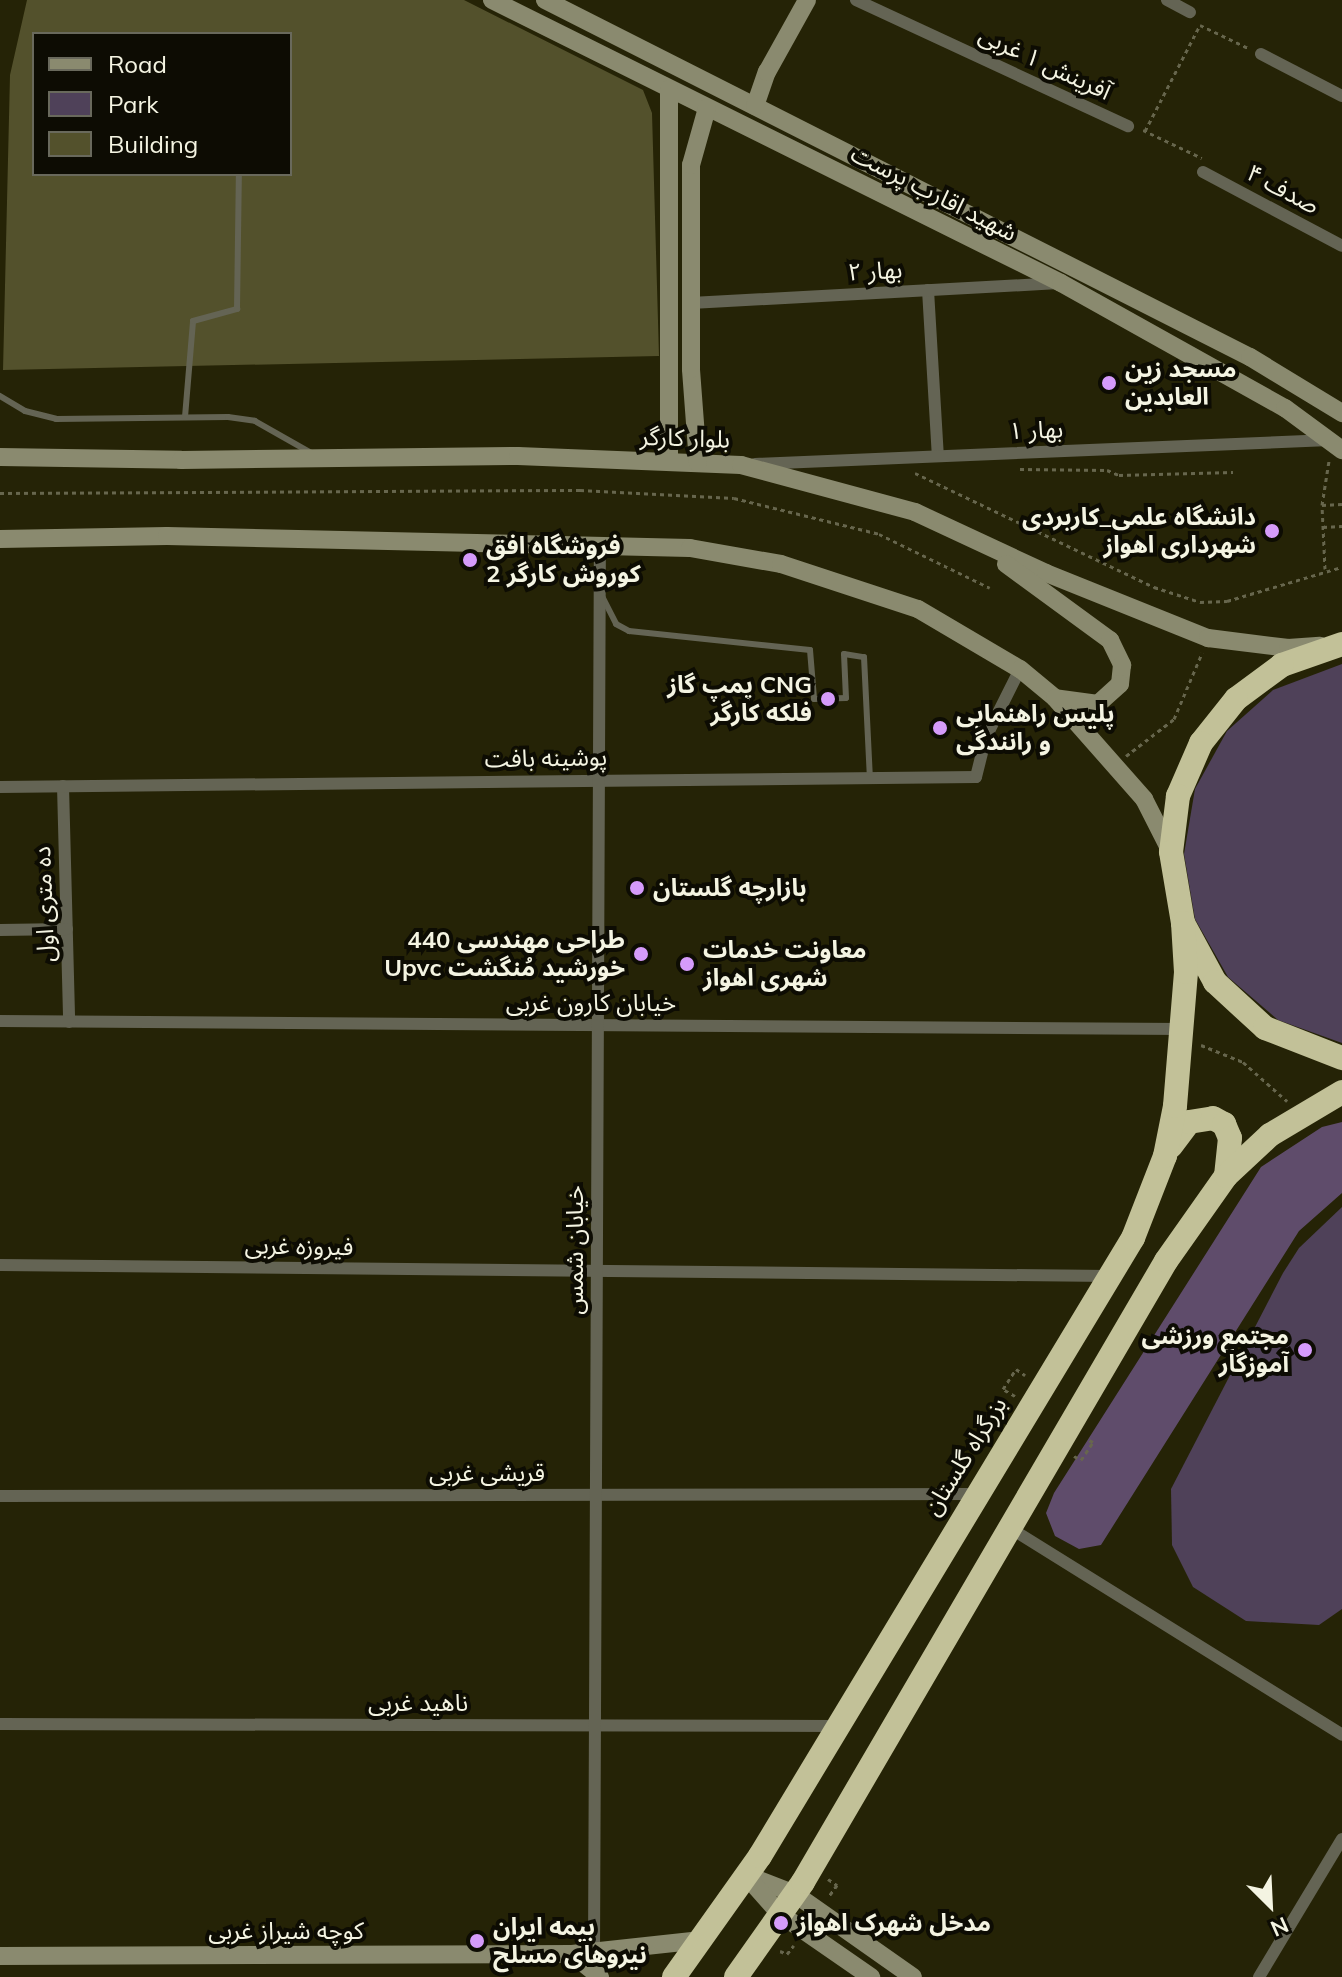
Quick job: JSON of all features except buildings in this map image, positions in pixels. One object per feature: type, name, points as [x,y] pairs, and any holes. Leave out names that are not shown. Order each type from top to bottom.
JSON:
[{"type":"highway","points":[[1339,644],[1282,665],[1227,710],[1201,743],[1178,796],[1171,852],[1183,923],[1215,982],[1265,1028],[1342,1058]]},
{"type":"highway","name":"بزرگراه گلستان","points":[[674,1977],[746,1875],[974,1494],[1133,1238],[1165,1156],[1182,1033],[1183,923]]},
{"type":"highway","points":[[736,1977],[788,1904],[1166,1261],[1226,1176],[1270,1135],[1342,1092]]},
{"type":"highway","points":[[1165,1156],[1189,1122],[1213,1118],[1224,1124],[1230,1138],[1226,1176]]},
{"type":"main road","name":"شهید اقارب پرست","points":[[492,0],[1061,283],[1337,445]]},
{"type":"main road","name":"شهید اقارب پرست","points":[[545,0],[1250,357],[1342,413]]},
{"type":"main road","points":[[755,106],[767,72],[807,0]]},
{"type":"main road","points":[[669,89],[669,462]]},
{"type":"main road","points":[[698,463],[691,303],[691,165],[707,108]]},
{"type":"main road","name":"بلوار کارگر","points":[[0,457],[317,457],[741,465],[915,512],[971,539],[1208,638],[1288,648],[1339,644]]},
{"type":"main road","points":[[0,539],[167,536],[690,548],[781,564],[918,609],[1020,669],[1055,698],[1144,799],[1171,852]]},
{"type":"main road","points":[[971,539],[1110,640],[1122,665],[1120,684],[1098,704],[1055,698]]},
{"type":"main road","points":[[746,1875],[788,1904],[913,1977]]},
{"type":"main road","points":[[788,1904],[871,1977]]},
{"type":"main road","name":"کوچه شیراز غربی","points":[[0,1956],[572,1954],[701,1940]]},
{"type":"main road","points":[[572,1954],[600,1977]]},
{"type":"street","name":"آفرینش ۱ غربی","points":[[856,0],[1128,126]]},
{"type":"street","points":[[1167,0],[1190,12]]},
{"type":"street","points":[[1261,54],[1342,96]]},
{"type":"street","name":"صدف ۴","points":[[1203,172],[1342,246]]},
{"type":"street","name":"بهار ۲","points":[[691,303],[1061,283]]},
{"type":"street","points":[[928,290],[938,456]]},
{"type":"street","name":"بهار ۱","points":[[741,465],[1337,445]]},
{"type":"street","name":"خیابان شمس","points":[[594,1953],[600,547]]},
{"type":"street","name":"پوشینه بافت","points":[[0,787],[976,777],[986,737],[1020,669]]},
{"type":"street","name":"ده متری اول","points":[[63,786],[69,1022]]},
{"type":"street","points":[[0,930],[67,929]]},
{"type":"street","name":"خیابان کارون غربی","points":[[0,1021],[1182,1033]]},
{"type":"street","name":"فیروزه غربی","points":[[0,1265],[1110,1276]]},
{"type":"street","name":"قریشی غربی","points":[[0,1496],[974,1494]]},
{"type":"street","points":[[1010,1528],[1342,1735]]},
{"type":"street","name":"ناهید غربی","points":[[0,1724],[836,1726]]},
{"type":"street","points":[[1259,1977],[1342,1839]]},
{"type":"lane","points":[[185,417],[193,321],[237,309],[239,176]]},
{"type":"lane","points":[[0,396],[56,419],[185,417],[255,421],[317,457]]},
{"type":"lane","points":[[600,592],[616,624],[629,631],[810,650],[814,699],[846,698],[844,654],[864,657],[870,778]]},
{"type":"path","points":[[1145,131],[1200,25],[1261,54]]},
{"type":"path","points":[[1128,126],[1208,161],[1203,172]]},
{"type":"path","points":[[1325,569],[1322,505],[1337,445]]},
{"type":"path","points":[[1013,469],[1107,470],[1119,475],[1233,472]]},
{"type":"path","points":[[926,471],[912,472],[1154,587],[1200,602],[1227,601],[1325,569],[1342,567]]},
{"type":"path","points":[[0,493],[580,490],[734,498],[879,534],[990,588]]},
{"type":"path","points":[[1322,505],[1342,504]]},
{"type":"path","points":[[1323,527],[1342,526]]},
{"type":"path","points":[[1114,766],[1174,719],[1208,638]]},
{"type":"path","points":[[1182,1033],[1243,1062],[1302,1115]]},
{"type":"path","points":[[1003,1389],[1016,1369]]},
{"type":"path","points":[[1081,1460],[1093,1442]]},
{"type":"green space","points":[[1342,664],[1342,1043],[1278,1020],[1228,977],[1195,919],[1184,854],[1195,789],[1227,731],[1273,690]]},
{"type":"green space","name":"مجتمع ورزشی آموزگار","points":[[1342,1207],[1342,1609],[1319,1625],[1246,1621],[1193,1587],[1172,1545],[1171,1489],[1283,1273],[1299,1248]]},
{"type":"shaded area","points":[[1342,1122],[1342,1193],[1299,1231],[1101,1545],[1079,1549],[1055,1536],[1046,1513],[1054,1493],[1261,1167],[1322,1127]]},
{"type":"place","name":"مسجد زین العابدین","points":[[1109,383]]},
{"type":"place","name":"دانشگاه علمی_کاربردی شهرداری اهواز","points":[[1272,531]]},
{"type":"place","name":"فروشگاه افق کوروش کارگر 2","points":[[470,560]]},
{"type":"place","name":"پمپ گاز CNG فلکه کارگر","points":[[828,699]]},
{"type":"place","name":"پلیس راهنمایی و رانندگی","points":[[940,728]]},
{"type":"place","name":"بازارچه گلستان","points":[[637,888]]},
{"type":"place","name":"طراحی مهندسی 440 Upvc خورشید مُنگشت","points":[[641,954]]},
{"type":"place","name":"معاونت خدمات شهری اهواز","points":[[687,964]]},
{"type":"place","name":"مجتمع ورزشی آموزگار","points":[[1305,1350]]},
{"type":"place","name":"مدخل شهرک اهواز","points":[[781,1923]]},
{"type":"place","name":"بیمه ایران نیروهای مسلح","points":[[477,1941]]}]
